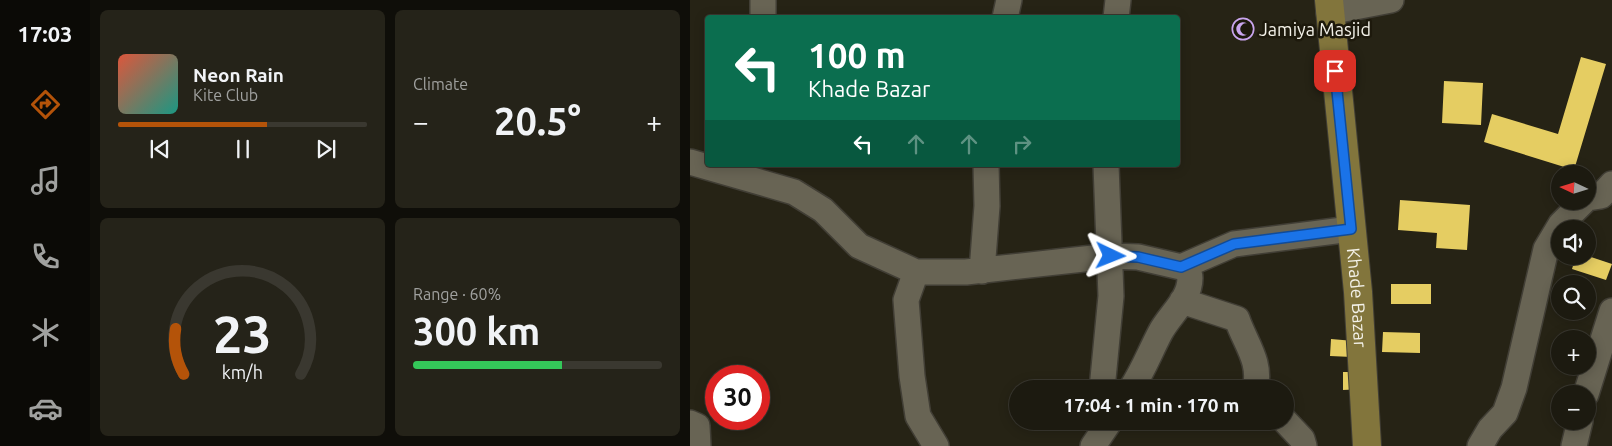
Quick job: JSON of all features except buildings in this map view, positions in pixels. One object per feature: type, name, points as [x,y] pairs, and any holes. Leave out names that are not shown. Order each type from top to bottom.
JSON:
[{"type":"main road","name":"Khade Bazar","points":[[1329,6],[1358,292],[1366,446]]},
{"type":"street","points":[[762,15],[763,0]]},
{"type":"street","points":[[1006,15],[1009,0]]},
{"type":"street","points":[[1116,15],[1118,0]]},
{"type":"street","points":[[1329,6],[1391,0]]},
{"type":"street","points":[[690,162],[705,165]]},
{"type":"street","points":[[718,167],[747,172],[794,192],[823,210],[859,246],[916,272],[982,271],[1111,256],[1138,257],[1187,270],[1190,276],[1182,301],[1161,331],[1137,380]]},
{"type":"street","points":[[982,271],[987,206],[986,167]]},
{"type":"street","points":[[1103,380],[1111,296],[1111,256],[1106,167]]},
{"type":"street","points":[[1596,197],[1601,196],[1612,184]]},
{"type":"street","points":[[1480,446],[1490,428],[1505,413],[1514,388],[1546,249],[1561,224],[1575,210]]},
{"type":"street","points":[[1181,267],[1234,244],[1351,229]]},
{"type":"street","points":[[916,272],[906,300],[912,376],[918,416],[936,446]]},
{"type":"street","points":[[1182,301],[1237,318],[1243,336],[1256,361],[1257,380]]},
{"type":"street","points":[[1589,385],[1612,310]]},
{"type":"street","points":[[690,422],[696,426],[698,446]]},
{"type":"street","points":[[1092,446],[1095,430]]},
{"type":"street","points":[[1092,446],[1104,430]]},
{"type":"street","points":[[1294,430],[1302,438],[1304,446]]},
{"type":"street","points":[[1574,446],[1578,430]]},
{"type":"place","name":"Jamiya Masjid","points":[[1243,29]]},
{"type":"route","points":[[1111,256],[1138,257],[1181,267],[1234,244],[1351,229],[1335,71]]}]
